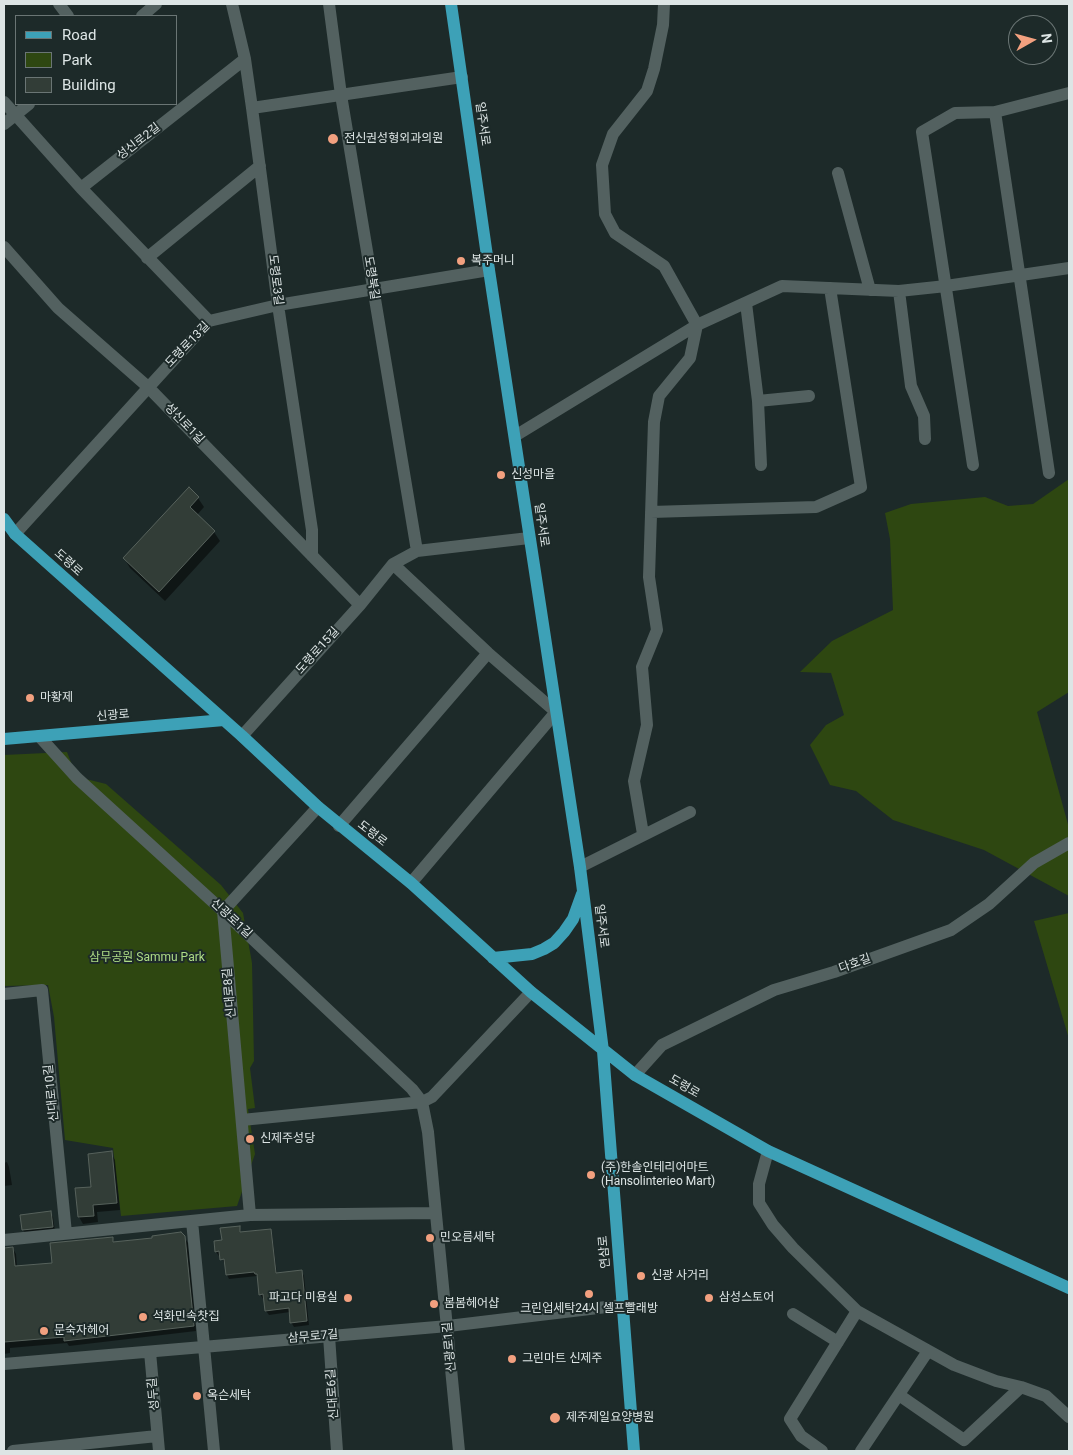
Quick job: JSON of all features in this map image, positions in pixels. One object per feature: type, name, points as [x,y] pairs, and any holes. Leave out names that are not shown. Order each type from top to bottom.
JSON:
[{"type":"main road","name":"일주서로","points":[[451,4],[529,538],[580,867],[603,1050]]},
{"type":"main road","name":"도령로","points":[[4,519],[15,534],[242,736],[339,826],[411,882],[531,992],[635,1075],[768,1151],[1069,1288]]},
{"type":"main road","name":"신광로","points":[[4,739],[224,720]]},
{"type":"main road","points":[[493,958],[532,954],[554,943],[572,919],[583,892]]},
{"type":"main road","name":"연삼로","points":[[603,1050],[634,1451]]},
{"type":"street","points":[[59,4],[67,15]]},
{"type":"street","points":[[143,15],[156,4]]},
{"type":"street","name":"도령로3길","points":[[232,4],[245,59],[278,305],[312,530],[312,556]]},
{"type":"street","name":"도령북길","points":[[329,4],[341,94],[417,551]]},
{"type":"street","points":[[643,834],[634,781],[646,725],[642,667],[657,630],[649,577],[654,422],[659,396],[690,358],[697,326],[664,266],[615,233],[605,214],[602,165],[613,134],[647,91],[654,69],[663,25],[664,4]]},
{"type":"street","name":"성신로2길","points":[[81,188],[245,59]]},
{"type":"street","points":[[252,108],[462,77]]},
{"type":"street","points":[[973,465],[922,132],[955,113],[995,112],[1069,93]]},
{"type":"street","points":[[4,102],[81,188],[209,322]]},
{"type":"street","points":[[4,124],[27,105]]},
{"type":"street","points":[[995,112],[1049,473]]},
{"type":"street","points":[[147,258],[260,166]]},
{"type":"street","points":[[838,172],[870,290]]},
{"type":"street","name":"성신로1길","points":[[4,247],[58,308],[148,388],[360,605]]},
{"type":"street","points":[[515,436],[697,326],[782,286],[900,291],[1069,268]]},
{"type":"street","name":"도령로13길","points":[[15,534],[209,322],[278,305],[489,270]]},
{"type":"street","points":[[650,512],[816,507],[861,487],[830,288]]},
{"type":"street","points":[[900,291],[911,386],[924,416],[925,439]]},
{"type":"street","points":[[746,303],[758,401],[761,465]]},
{"type":"street","points":[[758,401],[809,396]]},
{"type":"street","name":"도령로15길","points":[[242,736],[360,605],[393,564],[417,551],[529,538]]},
{"type":"street","points":[[393,564],[488,653],[556,712],[411,882]]},
{"type":"street","name":"도령로","points":[[339,826],[488,653]]},
{"type":"street","name":"신광로1길","points":[[39,736],[77,778],[223,911],[412,1089],[422,1102],[428,1132],[459,1451]]},
{"type":"street","points":[[223,911],[318,807]]},
{"type":"street","points":[[580,867],[690,812]]},
{"type":"street","name":"다호길","points":[[635,1075],[662,1045],[774,990],[834,972],[951,930],[990,904],[1034,863],[1069,843]]},
{"type":"street","name":"신대로8길","points":[[223,911],[250,1215]]},
{"type":"street","name":"신대로10길","points":[[4,994],[42,990],[66,1233]]},
{"type":"street","points":[[242,1120],[422,1102],[432,1097],[531,992]]},
{"type":"street","points":[[768,1151],[759,1184],[759,1203],[773,1225],[788,1242],[856,1311],[954,1365],[996,1381],[1046,1396],[1067,1410]]},
{"type":"street","points":[[4,1240],[250,1215],[435,1213]]},
{"type":"street","points":[[192,1221],[214,1451]]},
{"type":"street","name":"삼무로7길","points":[[4,1364],[448,1326],[622,1304]]},
{"type":"street","points":[[822,1451],[801,1436],[790,1419],[856,1311]]},
{"type":"street","points":[[793,1314],[838,1342]]},
{"type":"street","name":"신대로6길","points":[[329,1336],[337,1451]]},
{"type":"street","points":[[861,1451],[928,1351]]},
{"type":"street","name":"성두길","points":[[150,1352],[159,1451]]},
{"type":"street","points":[[899,1395],[964,1440],[1021,1387]]},
{"type":"street","points":[[12,1451],[157,1436]]},
{"type":"green space","points":[[1069,479],[1069,692],[1037,712],[1069,828],[1069,896],[984,850],[893,820],[856,791],[830,785],[810,745],[826,725],[844,715],[831,673],[800,672],[832,641],[893,610],[890,539],[885,513],[911,504],[985,497],[1008,506],[1033,504]]},
{"type":"green space","name":"삼무공원 Sammu Park","points":[[67,752],[77,778],[106,784],[221,885],[243,913],[252,963],[254,1061],[250,1068],[255,1108],[248,1109],[255,1154],[237,1206],[121,1216],[113,1148],[65,1140],[54,1017],[48,985],[4,986],[4,755]]},
{"type":"green space","points":[[1069,913],[1069,1039],[1034,921]]},
{"type":"building","points":[[189,487],[199,497],[190,507],[215,531],[159,592],[123,558]]},
{"type":"building","points":[[112,1151],[117,1203],[93,1205],[94,1216],[78,1217],[75,1188],[91,1187],[88,1154]]},
{"type":"building","points":[[51,1211],[53,1227],[22,1230],[20,1215]]},
{"type":"building","points":[[240,1226],[240,1232],[271,1229],[276,1273],[302,1270],[307,1321],[290,1323],[289,1308],[265,1311],[263,1294],[259,1295],[257,1274],[254,1272],[226,1275],[224,1259],[220,1260],[219,1251],[215,1252],[214,1241],[222,1240],[220,1228]]},
{"type":"building","points":[[181,1232],[185,1236],[194,1326],[64,1341],[64,1337],[4,1342],[4,1248],[13,1247],[15,1266],[52,1263],[50,1243],[113,1237],[113,1242],[152,1238],[152,1236]]},
{"type":"place","name":"전신권성형외과의원","points":[[333,139]]},
{"type":"place","name":"복주머니","points":[[461,261]]},
{"type":"place","name":"신성마을","points":[[501,475]]},
{"type":"place","name":"마황제","points":[[30,698]]},
{"type":"place","name":"신제주성당","points":[[250,1139]]},
{"type":"place","name":"(주)한솔인테리어마트 (Hansolinterieo Mart)","points":[[591,1175]]},
{"type":"place","name":"민오름세탁","points":[[430,1238]]},
{"type":"place","name":"신광 사거리","points":[[641,1276]]},
{"type":"place","name":"크린업세탁24시 셀프빨래방","points":[[589,1294]]},
{"type":"place","name":"파고다 미용실","points":[[348,1298]]},
{"type":"place","name":"삼성스토어","points":[[709,1298]]},
{"type":"place","name":"봄봄헤어샵","points":[[434,1304]]},
{"type":"place","name":"석화민속찻집","points":[[143,1317]]},
{"type":"place","name":"문숙자헤어","points":[[44,1331]]},
{"type":"place","name":"그린마트 신제주","points":[[512,1359]]},
{"type":"place","name":"옥슨세탁","points":[[197,1396]]},
{"type":"place","name":"제주제일요양병원","points":[[555,1418]]}]
